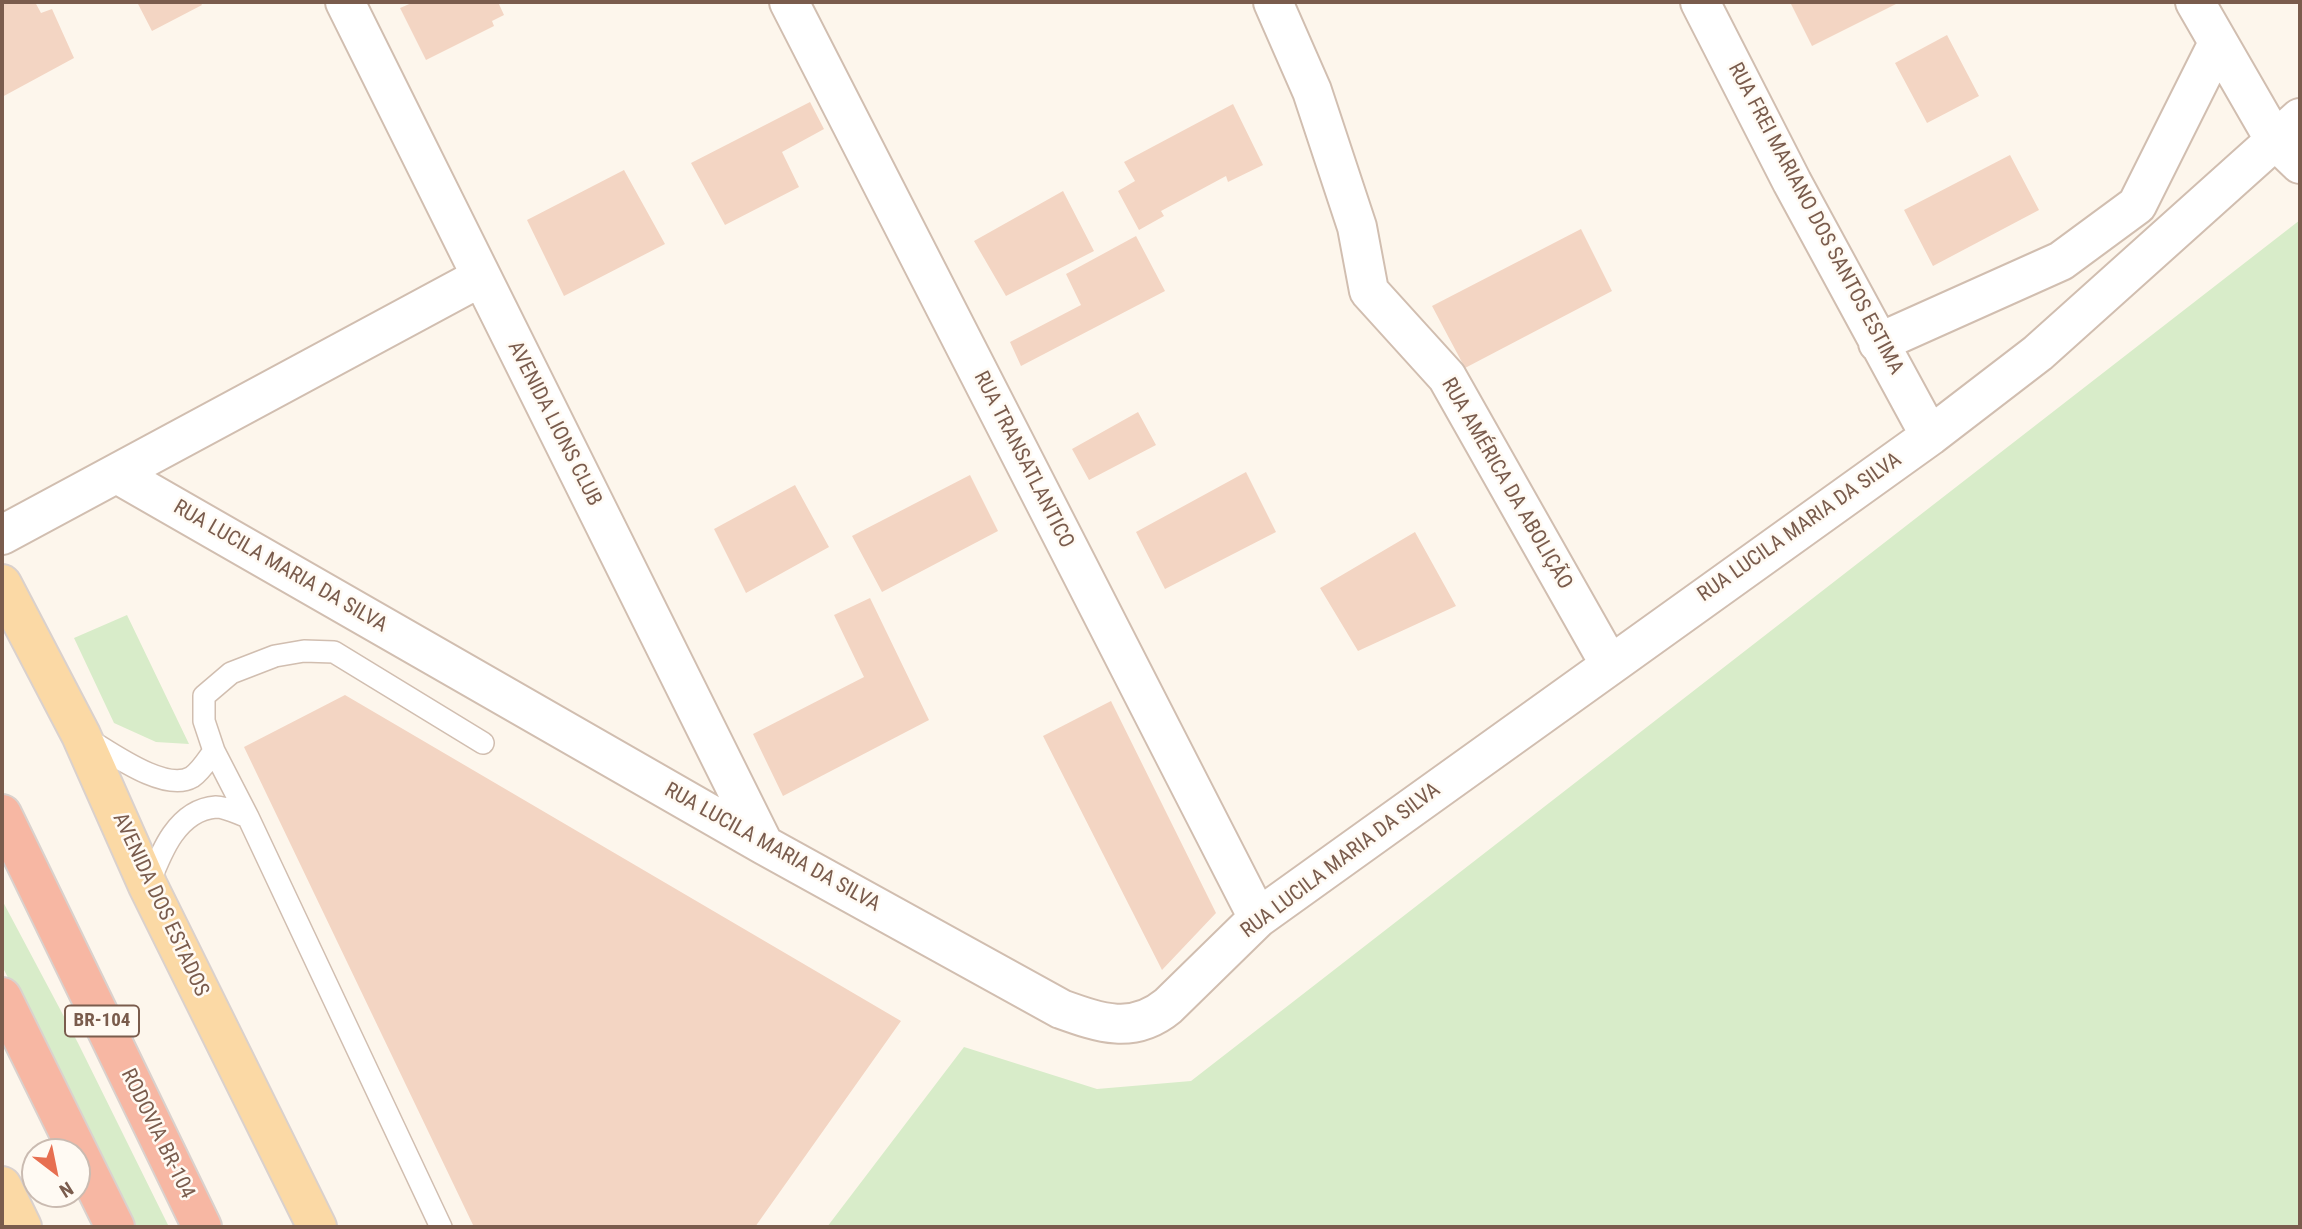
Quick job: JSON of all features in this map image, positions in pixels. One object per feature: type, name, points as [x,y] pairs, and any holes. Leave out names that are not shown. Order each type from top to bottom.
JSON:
[{"type":"highway","name":"RODOVIA BR-104","points":[[2,814],[202,1227]]},
{"type":"highway","points":[[2,996],[115,1227]]},
{"type":"main road","name":"AVENIDA DOS ESTADOS","points":[[2,584],[81,735],[148,886],[317,1227]]},
{"type":"main road","points":[[2,1186],[22,1227]]},
{"type":"street","name":"AVENIDA LIONS CLUB","points":[[345,2],[764,845]]},
{"type":"street","name":"RUA TRANSATLANTICO","points":[[789,2],[1258,918]]},
{"type":"street","name":"RUA AMÉRICA DA ABOLIÇÃO","points":[[1273,2],[1312,91],[1353,215],[1369,291],[1447,377],[1610,665]]},
{"type":"street","name":"RUA FREI MARIANO DOS SANTOS ESTIMA","points":[[1700,2],[1878,343],[1930,436]]},
{"type":"street","points":[[2195,2],[2218,43],[2291,140]]},
{"type":"street","points":[[1878,343],[2061,261],[2137,205],[2218,43]]},
{"type":"street","name":"RUA LUCILA MARIA DA SILVA","points":[[118,475],[764,845],[1061,1009],[1112,1025],[1137,1024],[1155,1017],[1258,918],[1930,436],[2038,352],[2291,140]]},
{"type":"street","points":[[2,535],[118,475],[481,277]]},
{"type":"lane","points":[[441,1227],[248,817],[214,751],[204,722],[204,696],[231,673],[275,656],[304,651],[334,652],[483,743]]},
{"type":"lane","points":[[81,735],[158,777],[179,782],[194,776],[214,751]]},
{"type":"lane","points":[[148,886],[169,837],[196,813],[218,807],[248,817]]},
{"type":"green space","points":[[2300,220],[2300,1227],[827,1227],[964,1047],[1097,1089],[1191,1081]]},
{"type":"green space","points":[[127,615],[189,744],[156,742],[114,723],[74,638]]},
{"type":"green space","points":[[2,900],[78,1043],[169,1227],[136,1227],[2,966]]},
{"type":"building","points":[[2,2],[35,2],[41,13],[52,9],[74,58],[2,97]]},
{"type":"building","points":[[137,2],[200,2],[202,5],[152,31]]},
{"type":"building","points":[[414,2],[498,2],[504,15],[492,21],[494,26],[426,60],[400,8]]},
{"type":"building","points":[[1790,2],[1900,2],[1812,46]]},
{"type":"building","points":[[1947,35],[1979,96],[1927,123],[1895,63]]},
{"type":"building","points":[[810,102],[824,129],[782,152],[799,187],[725,225],[691,163]]},
{"type":"building","points":[[1233,104],[1263,165],[1228,182],[1226,176],[1161,211],[1164,216],[1139,230],[1118,191],[1135,181],[1124,162]]},
{"type":"building","points":[[2010,155],[2039,210],[1933,266],[1904,210]]},
{"type":"building","points":[[624,170],[665,244],[564,296],[527,220]]},
{"type":"building","points":[[1063,191],[1094,251],[1006,296],[974,241]]},
{"type":"building","points":[[1581,229],[1612,291],[1465,368],[1432,306]]},
{"type":"building","points":[[1136,236],[1165,291],[1021,366],[1010,342],[1081,305],[1066,274]]},
{"type":"building","points":[[1138,412],[1156,445],[1089,480],[1072,449]]},
{"type":"building","points":[[1246,472],[1276,532],[1165,589],[1136,532]]},
{"type":"building","points":[[970,475],[998,531],[882,592],[852,536]]},
{"type":"building","points":[[795,485],[829,547],[746,593],[714,529]]},
{"type":"building","points":[[1415,532],[1456,606],[1358,651],[1320,588]]},
{"type":"building","points":[[870,598],[929,720],[783,796],[753,734],[864,677],[834,615]]},
{"type":"building","points":[[345,695],[901,1021],[755,1227],[474,1227],[244,747]]},
{"type":"building","points":[[1111,701],[1216,913],[1162,970],[1043,736]]}]
